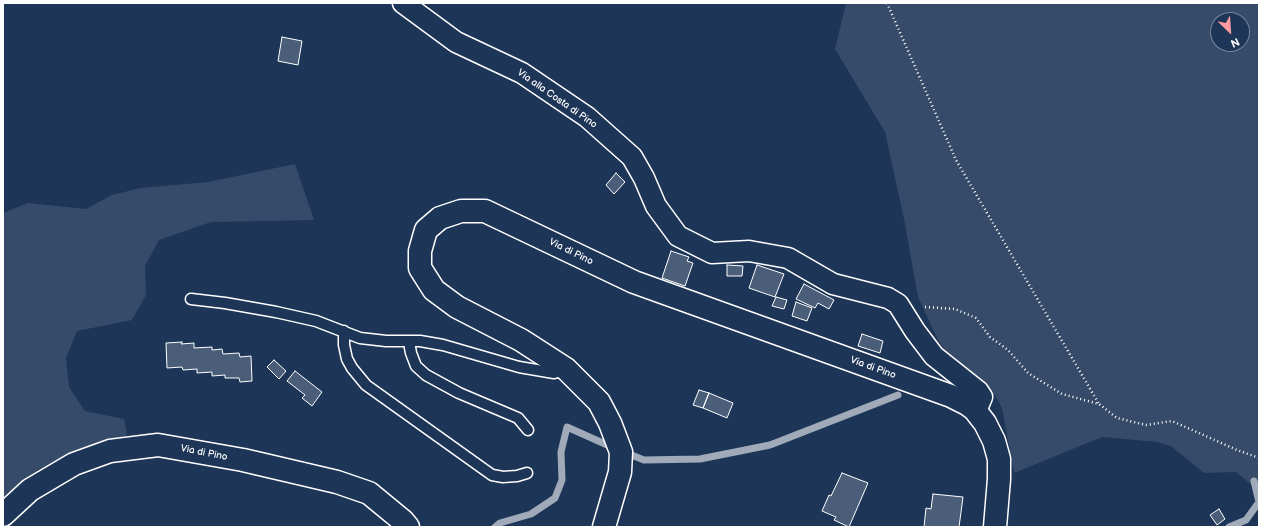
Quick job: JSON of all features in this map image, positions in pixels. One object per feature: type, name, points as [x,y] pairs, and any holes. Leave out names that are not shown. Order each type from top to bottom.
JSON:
[{"type":"street","name":"Via alla Costa di Pino","points":[[403,3],[456,42],[522,73],[587,117],[632,157],[644,178],[656,206],[678,236],[712,253],[749,251],[788,258],[833,284],[888,298],[898,304]]},
{"type":"street","name":"Via di Pino","points":[[604,527],[620,472],[621,452],[610,423],[599,402],[566,369],[521,340],[457,307],[434,290],[420,268],[420,251],[426,230],[440,218],[461,211],[485,211],[634,282],[951,396],[974,409],[985,423],[994,441],[999,459],[995,527]]},
{"type":"street","points":[[898,304],[915,331],[934,356],[978,391],[982,398],[974,409]]},
{"type":"street","name":"Via di Pino","points":[[3,515],[30,490],[74,464],[110,451],[158,445],[243,460],[337,482],[369,493],[403,521],[408,527]]},
{"type":"lane","points":[[191,299],[225,303],[316,321],[360,338],[386,341],[420,341],[444,346],[519,367],[554,374],[566,369]]},
{"type":"lane","points":[[344,331],[344,345],[347,358],[352,368],[366,385],[492,474],[503,477],[517,476],[527,473]]},
{"type":"lane","points":[[409,342],[410,353],[416,366],[426,375],[459,393],[518,418],[528,430]]},
{"type":"path","points":[[887,3],[956,160],[1099,404],[1117,418],[1146,425],[1172,421],[1237,450],[1259,458]]},
{"type":"path","points":[[898,304],[955,309],[976,318],[990,337],[1008,350],[1028,374],[1062,394],[1099,404]]},
{"type":"shaded area","points":[[846,3],[1259,3],[1259,491],[1236,472],[1204,473],[1171,446],[1157,442],[1102,437],[1014,473],[1002,408],[995,395],[946,352],[938,340],[918,297],[904,219],[885,132],[835,49]]},
{"type":"shaded area","points":[[295,164],[314,220],[211,222],[159,240],[145,266],[146,295],[132,320],[77,331],[66,358],[69,387],[85,411],[124,419],[127,435],[38,470],[3,503],[3,213],[28,203],[86,209],[112,195],[141,188],[208,182]]},
{"type":"building","points":[[282,37],[302,41],[298,65],[278,61]]},
{"type":"building","points":[[616,173],[625,182],[614,194],[606,185]]},
{"type":"building","points":[[671,251],[689,257],[687,261],[693,263],[685,286],[662,278]]},
{"type":"building","points":[[727,265],[743,266],[742,276],[727,276]]},
{"type":"building","points":[[757,265],[784,274],[775,297],[749,288]]},
{"type":"building","points":[[804,284],[834,300],[829,309],[818,303],[815,308],[796,299]]},
{"type":"building","points":[[776,297],[787,300],[784,309],[772,306]]},
{"type":"building","points":[[796,302],[812,308],[807,321],[792,316]]},
{"type":"building","points":[[862,334],[883,341],[880,353],[858,346]]},
{"type":"building","points":[[182,342],[181,344],[194,343],[194,348],[212,347],[212,350],[222,349],[223,354],[239,353],[240,357],[251,356],[252,381],[240,382],[239,378],[225,378],[225,375],[212,376],[212,372],[197,373],[197,369],[183,370],[182,367],[167,368],[166,343]]},
{"type":"building","points":[[274,360],[286,371],[279,379],[267,367]]},
{"type":"building","points":[[295,371],[322,392],[312,406],[302,398],[305,395],[287,381]]},
{"type":"building","points":[[699,390],[709,393],[703,408],[693,405]]},
{"type":"building","points":[[709,393],[733,403],[727,418],[703,408]]},
{"type":"building","points":[[842,473],[868,483],[849,527],[834,520],[836,517],[822,511],[829,495],[831,496]]},
{"type":"building","points":[[933,494],[963,497],[959,527],[924,527],[926,508],[931,509]]},
{"type":"building","points":[[1219,509],[1225,519],[1217,525],[1210,515]]},
{"type":"waterway","points":[[624,452],[644,460],[700,459],[770,445],[898,395]]},
{"type":"waterway","points":[[495,527],[500,523],[531,514],[555,498],[562,480],[561,452],[567,427],[614,448]]},
{"type":"waterway","points":[[1254,481],[1259,502]]},
{"type":"waterway","points":[[1229,527],[1246,520],[1259,502]]}]
